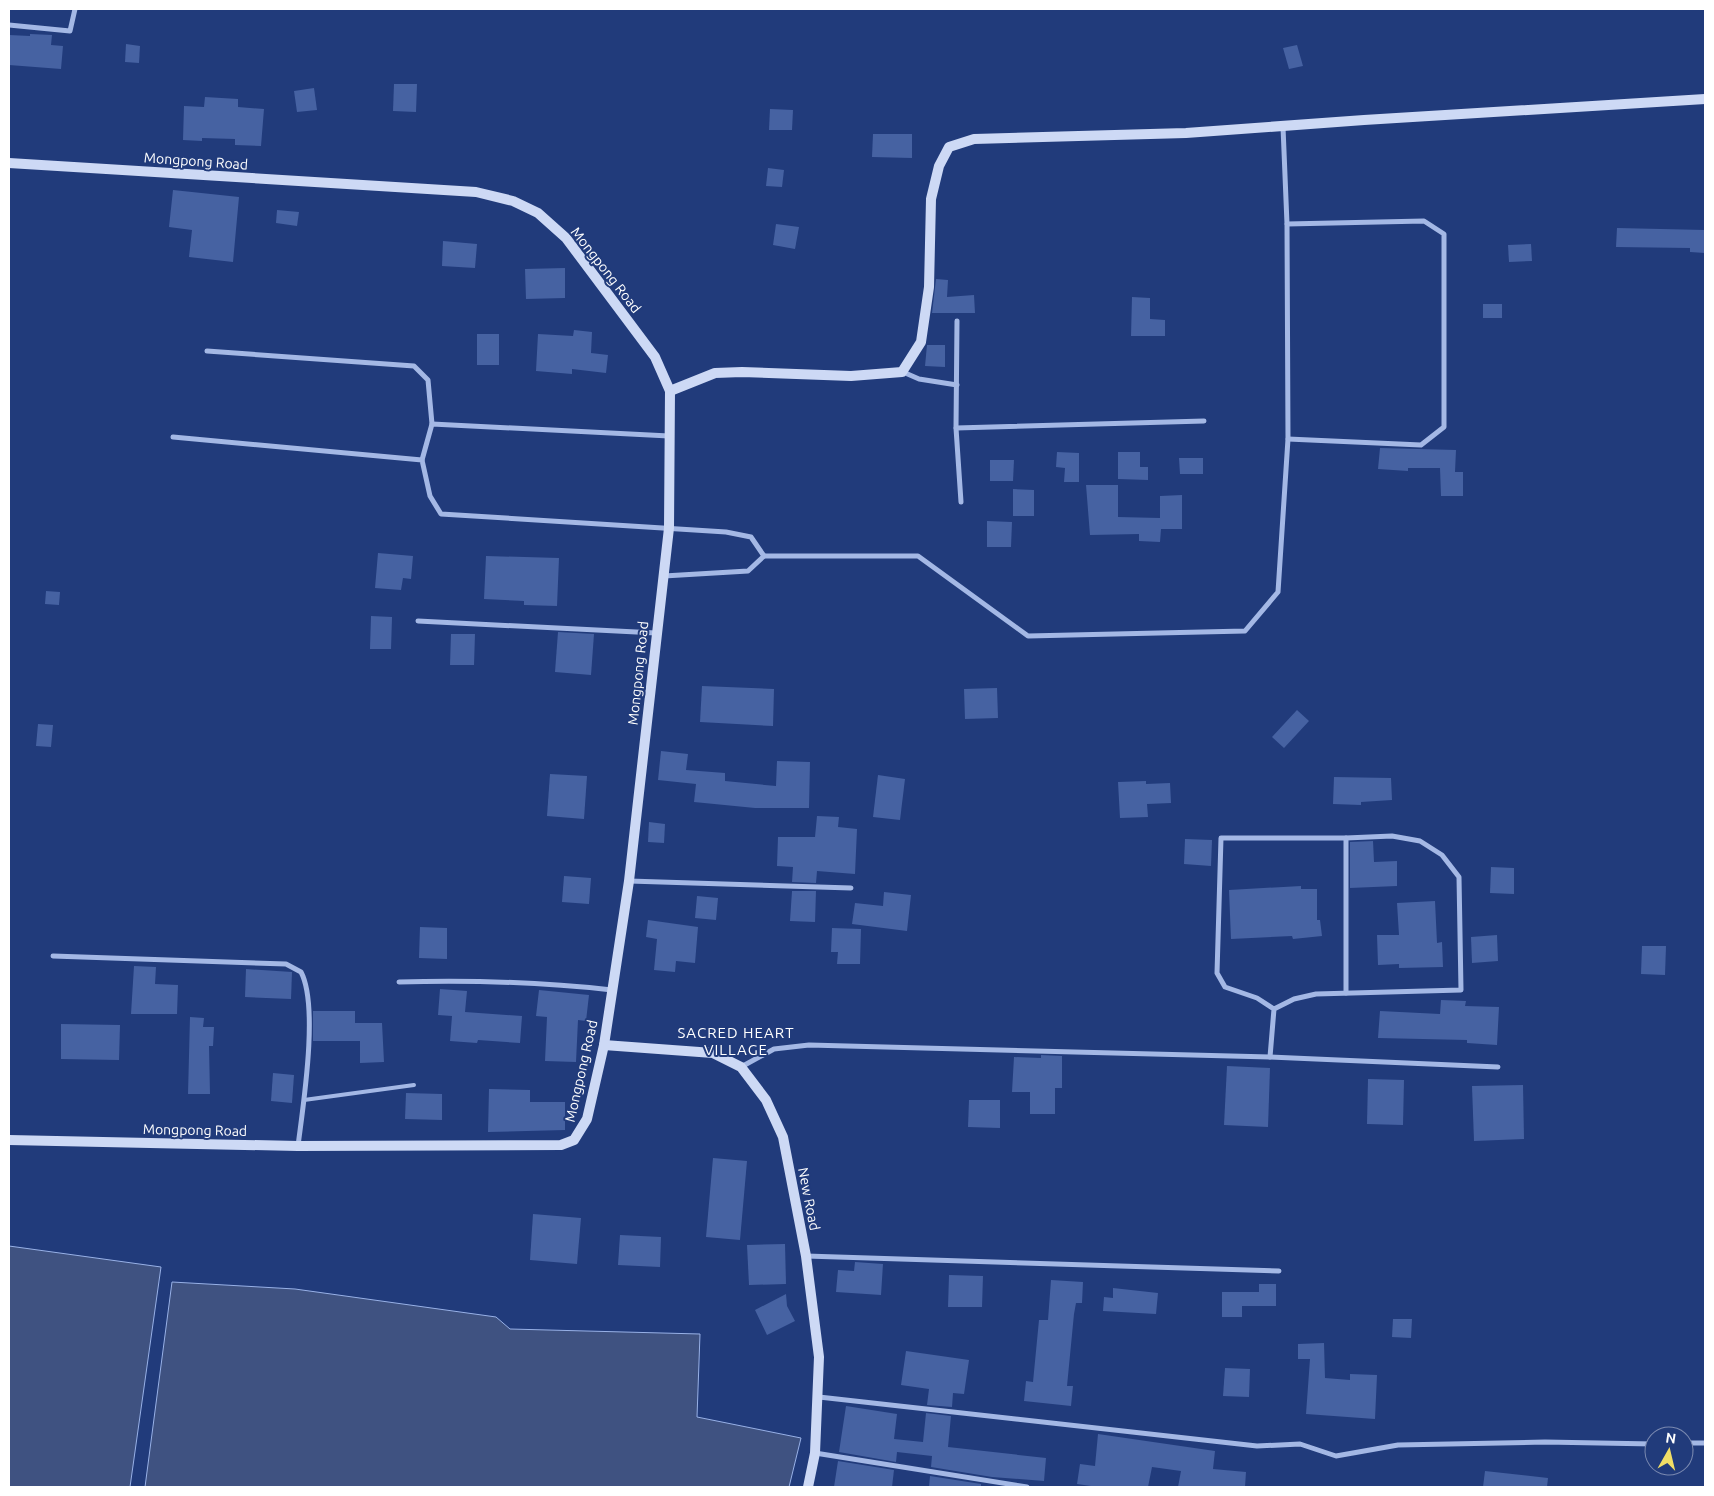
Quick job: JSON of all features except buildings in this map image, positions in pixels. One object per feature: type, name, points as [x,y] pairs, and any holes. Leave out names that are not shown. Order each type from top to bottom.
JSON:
[{"type":"main road","points":[[670,391],[715,373],[742,372],[851,376],[902,372],[921,342],[929,287],[931,199],[938,166],[949,147],[974,139],[1186,134],[1364,120],[1705,99]]},
{"type":"main road","name":"Mongpong Road","points":[[9,163],[476,192],[513,201],[538,213],[566,238],[655,357],[670,391],[668,528],[629,881],[604,1045],[587,1119],[574,1140],[561,1144],[298,1146],[9,1140]]},
{"type":"main road","name":"New Road","points":[[604,1045],[713,1053],[741,1067],[766,1100],[784,1137],[806,1256],[819,1357],[819,1397],[815,1453],[808,1487]]},
{"type":"street","points":[[9,25],[70,31],[75,9]]},
{"type":"street","points":[[663,576],[748,570],[764,556],[918,556],[1028,636],[1245,631],[1278,592],[1288,439],[1283,127]]},
{"type":"street","points":[[1286,224],[1424,221],[1444,234],[1444,427],[1422,445],[1288,439]]},
{"type":"street","points":[[957,322],[956,428],[961,502]]},
{"type":"street","points":[[207,351],[414,366],[428,380],[432,424],[422,460],[430,496],[441,514],[726,532],[751,537],[764,556]]},
{"type":"street","points":[[902,372],[919,379],[957,385]]},
{"type":"street","points":[[956,428],[1204,421]]},
{"type":"street","points":[[432,424],[669,436]]},
{"type":"street","points":[[173,436],[422,460]]},
{"type":"street","points":[[418,621],[656,633]]},
{"type":"street","points":[[1392,836],[1420,841],[1442,855],[1459,877],[1461,990],[1346,993],[1301,997],[1274,1008],[1258,998],[1225,987],[1217,973],[1221,838],[1392,836]]},
{"type":"street","points":[[1346,838],[1346,993]]},
{"type":"street","points":[[629,881],[851,888]]},
{"type":"street","points":[[53,956],[286,964],[301,972],[310,1001],[304,1100],[298,1146]]},
{"type":"street","points":[[399,982],[469,980],[560,984],[612,990]]},
{"type":"street","points":[[1270,1057],[1274,1008]]},
{"type":"street","points":[[741,1067],[774,1049],[809,1045],[1270,1057],[1498,1067]]},
{"type":"street","points":[[806,1256],[1279,1271]]},
{"type":"street","points":[[819,1397],[1257,1446],[1300,1444],[1336,1456],[1398,1445],[1545,1442],[1644,1444]]},
{"type":"street","points":[[815,1453],[1000,1485],[1027,1487]]},
{"type":"lane","points":[[304,1100],[414,1085]]},
{"type":"water","points":[[9,1246],[161,1267],[130,1487],[9,1487]]},
{"type":"water","points":[[172,1282],[295,1289],[496,1317],[510,1329],[700,1334],[697,1417],[801,1438],[789,1487],[145,1487]]},
{"type":"district","name":"SACRED HEART VILLAGE","points":[[736,1042]]}]
